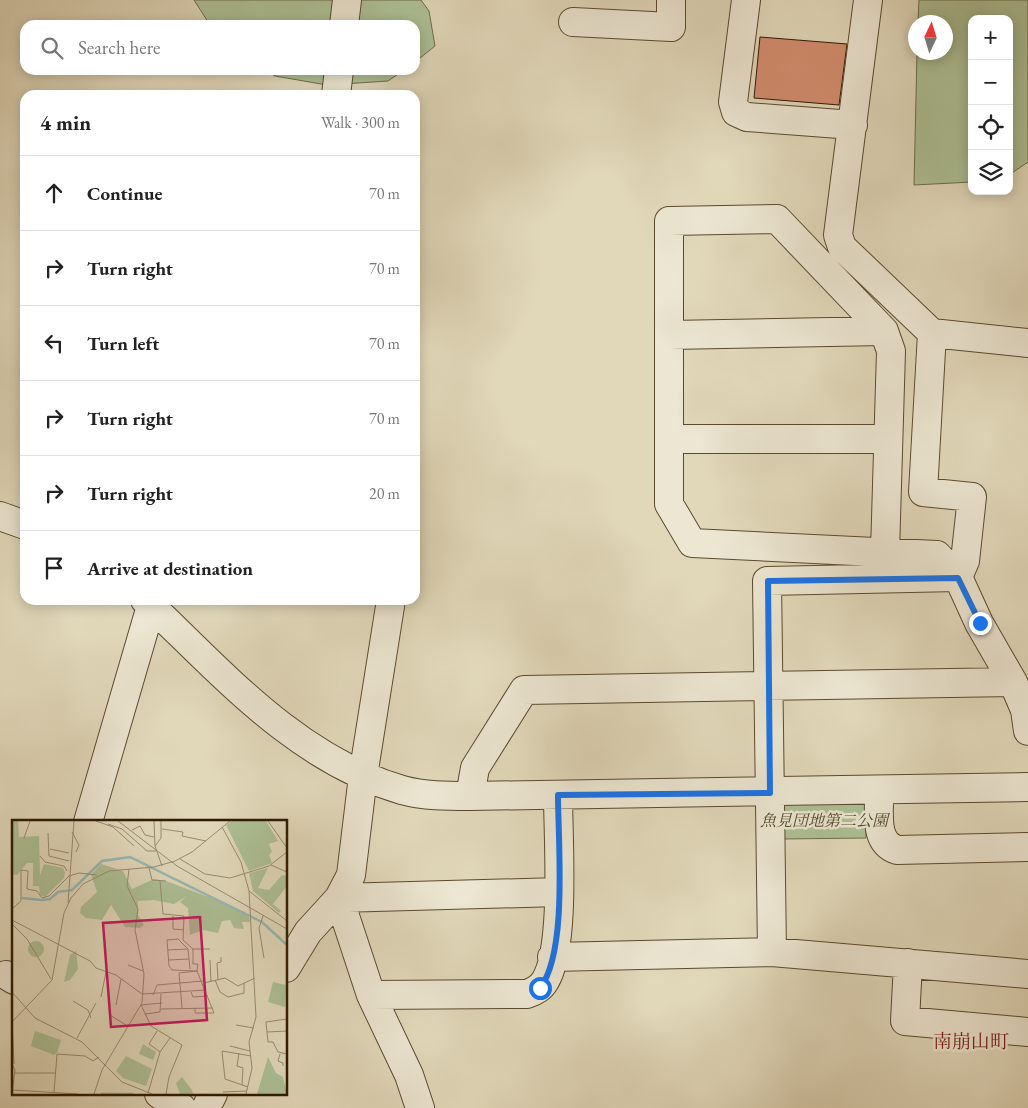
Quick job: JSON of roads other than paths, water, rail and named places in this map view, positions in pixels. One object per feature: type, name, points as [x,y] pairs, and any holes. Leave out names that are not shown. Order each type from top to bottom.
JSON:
[{"type":"street","points":[[344,20],[346,0]]},
{"type":"street","points":[[573,22],[671,26],[671,0]]},
{"type":"street","points":[[746,0],[733,102],[736,112],[746,117],[853,125]]},
{"type":"street","points":[[868,0],[838,235],[842,247],[932,333],[1028,344]]},
{"type":"street","points":[[337,90],[338,75]]},
{"type":"street","points":[[885,552],[891,351],[884,331],[777,219],[669,221],[669,504],[692,543],[938,555],[958,578],[980,623],[1013,682],[1027,717]]},
{"type":"street","points":[[670,335],[884,331]]},
{"type":"street","points":[[932,333],[923,492],[972,497],[965,561],[958,578]]},
{"type":"street","points":[[670,439],[888,439]]},
{"type":"street","points":[[0,516],[20,523]]},
{"type":"street","points":[[772,952],[768,581],[958,578]]},
{"type":"street","points":[[89,820],[147,605]]},
{"type":"street","points":[[150,605],[270,719],[294,738],[363,776],[420,794],[470,796],[770,793],[1028,787]]},
{"type":"street","points":[[288,965],[308,932],[340,898],[347,886],[352,869],[363,776],[390,605]]},
{"type":"street","points":[[470,796],[475,768],[524,690],[1013,682]]},
{"type":"street","points":[[879,790],[880,834],[889,848],[897,850],[1028,847]]},
{"type":"street","points":[[371,995],[527,994],[540,988],[546,980],[558,926],[558,795]]},
{"type":"street","points":[[340,898],[559,892]]},
{"type":"street","points":[[340,898],[371,995],[409,1075],[420,1108]]},
{"type":"street","points":[[308,932],[332,933],[354,944]]},
{"type":"street","points":[[552,957],[772,952],[1028,974]]},
{"type":"street","points":[[908,963],[905,1020],[1028,1032]]},
{"type":"street","points":[[162,1096],[182,1108]]},
{"type":"street","points":[[206,1108],[212,1096]]},
{"type":"district","name":"南崩山町","points":[[971,1041]]},
{"type":"park label","name":"魚見団地第二公園","points":[[824,820]]}]
